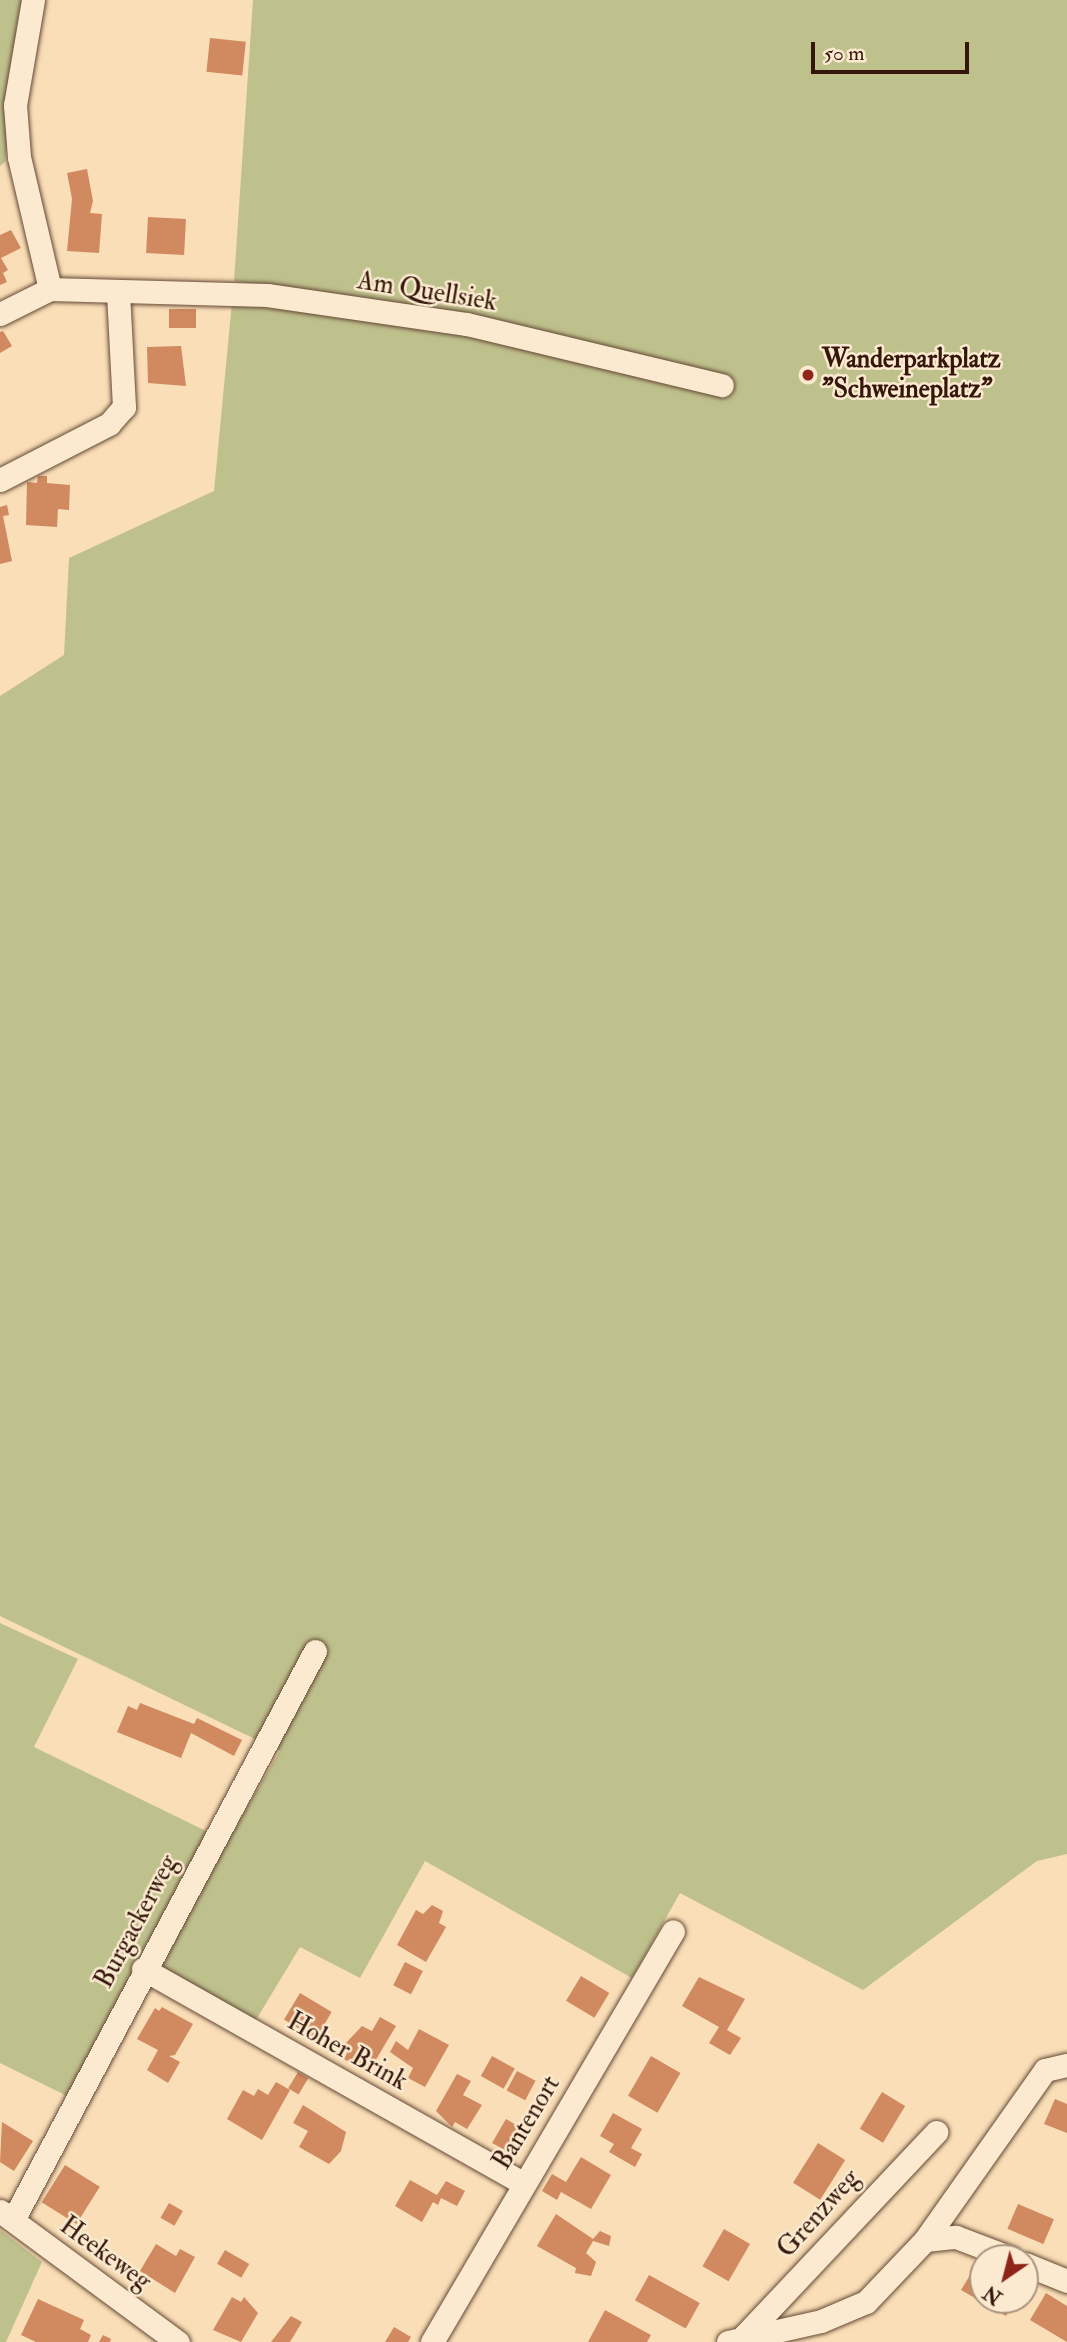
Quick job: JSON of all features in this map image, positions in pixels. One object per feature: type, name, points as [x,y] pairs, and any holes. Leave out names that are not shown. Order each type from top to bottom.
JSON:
[{"type":"street","points":[[0,314],[50,289],[19,157],[16,118],[33,0]]},
{"type":"street","name":"Am Quellsiek","points":[[50,289],[267,295],[467,324],[722,385]]},
{"type":"street","points":[[0,480],[109,424],[124,407],[118,291]]},
{"type":"street","name":"Burgackerweg","points":[[6,2216],[314,1651]]},
{"type":"street","name":"Bantenort","points":[[432,2342],[673,1933]]},
{"type":"street","name":"Hoher Brink","points":[[143,1969],[524,2184]]},
{"type":"street","name":"Grenzweg","points":[[743,2340],[783,2332],[866,2302],[925,2240],[1045,2070],[1067,2065]]},
{"type":"street","name":"Grenzweg","points":[[743,2340],[936,2132]]},
{"type":"street","name":"Heekeweg","points":[[6,2216],[178,2342]]},
{"type":"street","points":[[925,2240],[956,2237],[974,2244]]},
{"type":"street","points":[[1039,2270],[1067,2281]]},
{"type":"green space","points":[[0,0],[24,0],[5,162],[0,166]]},
{"type":"green space","points":[[253,0],[1067,0],[1067,1854],[1037,1861],[863,1990],[680,1893],[632,1978],[425,1861],[360,1978],[300,1947],[253,2025],[152,1969],[280,1751],[0,1616],[0,696],[64,655],[69,558],[214,491],[232,302],[463,335],[687,389],[692,368],[234,281]]},
{"type":"green space","points":[[0,1623],[78,1659],[34,1747],[208,1832],[69,2097],[0,2063]]},
{"type":"green space","points":[[0,2230],[42,2262],[6,2342],[0,2342]]},
{"type":"building","points":[[210,38],[246,42],[242,76],[206,72]]},
{"type":"building","points":[[87,169],[93,201],[90,213],[102,214],[99,253],[67,251],[72,199],[67,173]]},
{"type":"building","points":[[148,217],[186,219],[184,255],[146,253]]},
{"type":"building","points":[[11,230],[21,248],[1,258],[8,270],[3,273],[7,282],[0,285],[0,235]]},
{"type":"building","points":[[169,309],[196,309],[196,328],[169,328]]},
{"type":"building","points":[[3,331],[12,346],[0,353],[0,332]]},
{"type":"building","points":[[181,346],[186,386],[148,383],[147,347]]},
{"type":"building","points":[[38,476],[47,476],[47,483],[70,485],[69,510],[58,509],[57,527],[26,525],[27,482],[37,483]]},
{"type":"building","points":[[7,505],[9,515],[3,516],[12,561],[0,564],[0,507]]},
{"type":"building","points":[[140,1703],[194,1724],[197,1718],[242,1740],[234,1756],[191,1733],[181,1758],[117,1732],[128,1706],[137,1710]]},
{"type":"building","points":[[432,1905],[443,1911],[439,1923],[446,1927],[426,1962],[397,1945],[416,1910],[423,1914]]},
{"type":"building","points":[[405,1962],[423,1971],[411,1994],[393,1985]]},
{"type":"building","points":[[581,1976],[609,1993],[594,2018],[566,2001]]},
{"type":"building","points":[[699,1977],[745,1999],[727,2030],[741,2038],[730,2055],[709,2043],[719,2027],[682,2006]]},
{"type":"building","points":[[300,1993],[332,2012],[316,2039],[284,2020]]},
{"type":"building","points":[[162,2007],[193,2024],[175,2055],[169,2056],[180,2062],[168,2083],[147,2070],[158,2050],[137,2039],[155,2008],[159,2011]]},
{"type":"building","points":[[380,2017],[396,2026],[368,2073],[344,2059],[350,2047],[345,2044],[362,2026],[372,2031]]},
{"type":"building","points":[[419,2029],[449,2045],[425,2087],[408,2078],[413,2068],[390,2052],[396,2041],[408,2050]]},
{"type":"building","points":[[492,2056],[515,2069],[504,2089],[481,2076]]},
{"type":"building","points":[[651,2056],[680,2073],[657,2113],[628,2096]]},
{"type":"building","points":[[517,2071],[536,2081],[525,2100],[507,2090]]},
{"type":"building","points":[[298,2072],[308,2078],[299,2094],[288,2088]]},
{"type":"building","points":[[457,2074],[471,2081],[463,2095],[482,2105],[467,2129],[455,2122],[452,2127],[436,2111]]},
{"type":"building","points":[[276,2082],[290,2090],[262,2140],[227,2119],[243,2090],[254,2096],[258,2089],[268,2095]]},
{"type":"building","points":[[882,2092],[905,2106],[883,2143],[860,2129]]},
{"type":"building","points":[[1055,2099],[1067,2104],[1067,2133],[1044,2124]]},
{"type":"building","points":[[303,2105],[346,2132],[341,2151],[329,2164],[299,2147],[308,2131],[293,2123]]},
{"type":"building","points":[[613,2113],[642,2129],[631,2148],[642,2154],[635,2167],[609,2152],[614,2144],[600,2136]]},
{"type":"building","points":[[506,2119],[530,2133],[516,2157],[512,2154],[509,2159],[503,2155],[505,2150],[492,2143]]},
{"type":"building","points":[[2,2122],[33,2141],[14,2171],[0,2162]]},
{"type":"building","points":[[818,2143],[845,2160],[820,2200],[793,2183]]},
{"type":"building","points":[[581,2157],[611,2175],[591,2209],[561,2192],[557,2200],[542,2191],[552,2174],[566,2182]]},
{"type":"building","points":[[65,2165],[100,2187],[76,2224],[42,2202]]},
{"type":"building","points":[[410,2180],[437,2195],[446,2181],[465,2191],[457,2206],[441,2198],[438,2205],[433,2202],[422,2222],[395,2206]]},
{"type":"building","points":[[169,2203],[183,2211],[174,2226],[160,2218]]},
{"type":"building","points":[[1018,2204],[1054,2219],[1043,2244],[1007,2229]]},
{"type":"building","points":[[556,2214],[593,2239],[600,2231],[611,2236],[609,2246],[593,2241],[586,2253],[596,2262],[591,2276],[575,2273],[576,2268],[537,2246]]},
{"type":"building","points":[[724,2229],[750,2244],[728,2281],[702,2266]]},
{"type":"building","points":[[156,2244],[176,2256],[180,2249],[195,2257],[175,2293],[140,2271]]},
{"type":"building","points":[[225,2250],[249,2264],[241,2278],[217,2264]]},
{"type":"building","points":[[649,2275],[700,2303],[686,2328],[635,2300]]},
{"type":"building","points":[[969,2277],[969,2295],[961,2290]]},
{"type":"building","points":[[1046,2293],[1067,2306],[1067,2342],[1030,2320],[1034,2314],[1039,2314],[1039,2305]]},
{"type":"building","points":[[232,2297],[241,2302],[244,2297],[258,2313],[241,2342],[213,2330]]},
{"type":"building","points":[[38,2299],[84,2320],[80,2329],[91,2335],[88,2342],[36,2342],[21,2335]]},
{"type":"building","points":[[605,2310],[651,2335],[647,2342],[588,2342]]},
{"type":"building","points":[[291,2316],[302,2322],[290,2342],[271,2342]]},
{"type":"building","points":[[394,2327],[411,2337],[408,2342],[385,2342]]},
{"type":"building","points":[[103,2335],[111,2339],[110,2342],[99,2342]]},
{"type":"place","name":"Wanderparkplatz \"Schweineplatz\"","points":[[808,375]]}]
